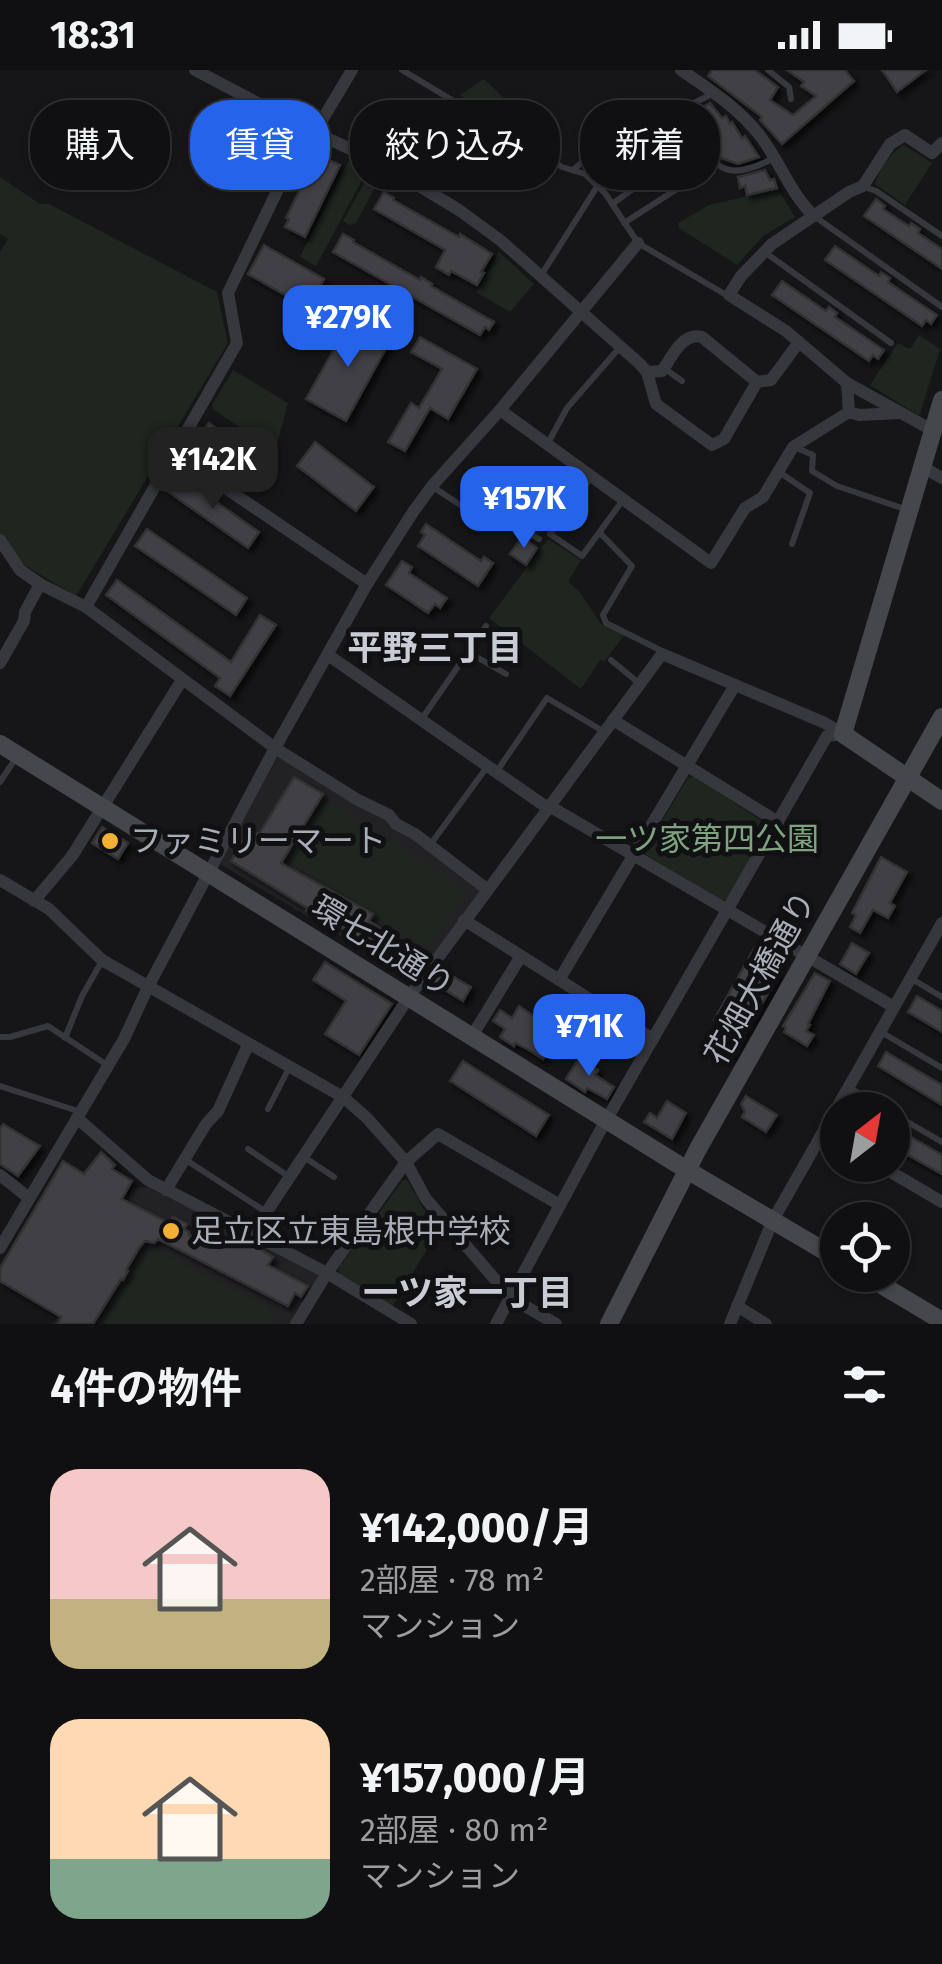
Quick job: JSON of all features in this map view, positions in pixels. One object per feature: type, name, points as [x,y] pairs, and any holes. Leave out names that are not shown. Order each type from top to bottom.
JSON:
[{"type":"street","points":[[196,70],[254,100]]},
{"type":"street","points":[[330,102],[352,70]]},
{"type":"street","points":[[690,73],[758,134],[789,186],[814,216]]},
{"type":"street","points":[[932,430],[847,383],[786,330],[729,296],[741,276],[772,244],[863,186],[890,144],[901,136],[932,153],[938,151]]},
{"type":"street","points":[[330,139],[428,190],[500,240],[647,372],[656,404],[712,445],[724,439],[757,382]]},
{"type":"street","points":[[86,607],[238,343],[228,294],[281,190]]},
{"type":"street","points":[[0,1248],[124,1039],[275,748],[413,512],[638,243]]},
{"type":"street","points":[[647,372],[662,371],[686,338],[694,335],[702,337],[757,382],[771,380],[799,342]]},
{"type":"street","points":[[847,383],[849,412]]},
{"type":"street","points":[[843,734],[942,400]]},
{"type":"street","points":[[500,410],[711,563],[744,508],[764,497],[793,447],[849,412],[901,413]]},
{"type":"street","points":[[174,453],[368,584]]},
{"type":"street","points":[[921,466],[942,478]]},
{"type":"street","points":[[0,540],[20,570],[86,607],[275,748],[389,815],[488,890]]},
{"type":"street","points":[[0,663],[40,584]]},
{"type":"street","points":[[252,1234],[409,997],[662,654],[825,723],[942,800]]},
{"type":"street","points":[[328,655],[548,808],[894,1007]]},
{"type":"street","points":[[34,901],[72,856],[182,680]]},
{"type":"street","points":[[559,980],[735,685]]},
{"type":"street","name":"花畑大橋通り","points":[[609,1324],[687,1170],[942,717]]},
{"type":"street","points":[[608,726],[687,766],[778,822]]},
{"type":"street","points":[[496,1324],[607,1120],[826,736],[843,734]]},
{"type":"street","name":"環七北通り","points":[[0,744],[687,1170],[820,1248]]},
{"type":"street","points":[[0,880],[49,909],[102,960],[343,1097],[406,1162],[426,1199],[511,1298],[556,1324]]},
{"type":"street","points":[[464,920],[653,1039]]},
{"type":"street","points":[[845,1092],[941,926]]},
{"type":"street","points":[[472,1036],[521,956]]},
{"type":"street","points":[[166,1190],[218,1111],[248,1045]]},
{"type":"street","points":[[80,1115],[148,1180],[327,1273],[411,1324]]},
{"type":"street","points":[[296,1324],[327,1273],[406,1162],[438,1134],[560,1205]]},
{"type":"street","points":[[730,1324],[773,1220],[820,1137]]},
{"type":"street","points":[[0,1175],[30,1198]]},
{"type":"street","points":[[908,1182],[942,1202]]},
{"type":"street","points":[[893,1292],[942,1321]]},
{"type":"street","points":[[737,1306],[766,1324]]},
{"type":"lane","points":[[402,70],[452,100]]},
{"type":"lane","points":[[768,70],[789,87],[790,98]]},
{"type":"lane","points":[[700,100],[712,92]]},
{"type":"lane","points":[[720,166],[742,172],[774,158]]},
{"type":"lane","points":[[572,171],[580,164]]},
{"type":"lane","points":[[560,165],[580,173]]},
{"type":"lane","points":[[863,186],[942,236]]},
{"type":"lane","points":[[541,275],[595,190]]},
{"type":"lane","points":[[602,190],[638,243],[729,296]]},
{"type":"lane","points":[[612,204],[632,190]]},
{"type":"lane","points":[[623,223],[675,190]]},
{"type":"lane","points":[[814,216],[942,307]]},
{"type":"lane","points":[[765,252],[891,343]]},
{"type":"lane","points":[[548,443],[567,408],[620,346]]},
{"type":"lane","points":[[664,368],[682,381]]},
{"type":"lane","points":[[793,447],[813,455],[812,471],[837,486],[910,511]]},
{"type":"lane","points":[[778,472],[810,494],[792,544]]},
{"type":"lane","points":[[592,476],[550,534],[582,556],[624,500]]},
{"type":"lane","points":[[432,486],[492,525],[511,522],[538,539]]},
{"type":"lane","points":[[600,533],[632,566],[604,615],[606,623],[662,654]]},
{"type":"lane","points":[[421,720],[486,626]]},
{"type":"lane","points":[[468,652],[506,674]]},
{"type":"lane","points":[[611,660],[640,684]]},
{"type":"lane","points":[[430,845],[547,698],[608,726]]},
{"type":"lane","points":[[0,782],[18,755]]},
{"type":"lane","points":[[65,1038],[102,960]]},
{"type":"lane","points":[[910,978],[942,997]]},
{"type":"lane","points":[[0,1036],[48,1026],[107,1065]]},
{"type":"lane","points":[[880,1032],[942,1068]]},
{"type":"lane","points":[[268,1109],[290,1066]]},
{"type":"lane","points":[[0,1086],[80,1115]]},
{"type":"lane","points":[[848,1087],[856,1092]]},
{"type":"lane","points":[[910,1124],[942,1142]]},
{"type":"lane","points":[[248,1149],[289,1177]]},
{"type":"lane","points":[[303,1156],[334,1176]]},
{"type":"lane","points":[[186,1159],[266,1212]]},
{"type":"shaded area","points":[[281,757],[386,818],[479,888],[480,893],[415,981],[220,864]]},
{"type":"shaded area","name":"足立区立東島根中学校","points":[[148,1187],[317,1273],[318,1278],[290,1324],[53,1324],[133,1188]]},
{"type":"green space","points":[[484,79],[506,100],[468,100],[460,95]]},
{"type":"green space","points":[[904,145],[932,163],[905,205],[875,184],[886,162]]},
{"type":"green space","points":[[350,160],[350,190],[357,190],[316,266],[300,257]]},
{"type":"green space","points":[[0,177],[40,204],[49,204],[217,292],[228,343],[76,596],[21,563],[0,533],[0,252],[8,239],[0,234]]},
{"type":"green space","points":[[778,189],[795,217],[763,236],[737,265],[679,228],[678,223],[709,205]]},
{"type":"green space","points":[[360,190],[374,190],[356,223],[343,221]]},
{"type":"green space","points":[[499,252],[534,284],[510,312],[476,292]]},
{"type":"green space","points":[[919,335],[940,349],[918,415],[870,385],[898,343],[911,348]]},
{"type":"green space","points":[[233,370],[288,403],[275,452],[213,409]]},
{"type":"green space","points":[[548,539],[581,560],[568,582],[579,591],[601,624],[624,635],[605,661],[600,660],[581,689],[489,618]]},
{"type":"green space","name":"一ツ家第四公園","points":[[694,777],[770,829],[729,899],[722,900],[646,855],[645,849],[688,778]]},
{"type":"green space","points":[[324,800],[466,893],[426,946],[288,860]]},
{"type":"green space","points":[[403,1180],[407,1180],[440,1228],[392,1307],[338,1269]]},
{"type":"green space","points":[[152,1248],[269,1308],[273,1324],[102,1324]]},
{"type":"building","points":[[712,70],[755,70],[778,87],[770,100],[793,115],[816,96],[787,70],[845,70],[854,81],[782,144],[760,120],[762,117],[708,76]]},
{"type":"building","points":[[882,70],[926,70],[897,92]]},
{"type":"building","points":[[720,116],[732,122],[759,157],[738,164],[721,158]]},
{"type":"building","points":[[330,160],[340,165],[330,186]]},
{"type":"building","points":[[765,170],[777,188],[747,195],[745,186],[740,188],[738,177]]},
{"type":"building","points":[[300,190],[328,190],[305,237],[285,227],[289,219],[286,218]]},
{"type":"building","points":[[384,192],[492,254],[477,285],[436,267],[445,250],[374,209]]},
{"type":"building","points":[[876,199],[885,206],[883,209],[920,229],[918,233],[942,249],[942,269],[864,216]]},
{"type":"building","points":[[343,234],[494,322],[480,335],[333,252]]},
{"type":"building","points":[[264,245],[324,279],[308,308],[248,274]]},
{"type":"building","points":[[835,246],[879,276],[881,272],[890,278],[888,282],[937,315],[931,324],[926,320],[922,326],[825,260]]},
{"type":"building","points":[[782,281],[826,311],[829,307],[837,313],[835,317],[884,350],[878,359],[873,355],[869,361],[772,295]]},
{"type":"building","points":[[351,319],[390,341],[346,421],[306,399]]},
{"type":"building","points":[[420,337],[477,369],[448,419],[430,408],[405,451],[388,442],[411,403],[419,408],[442,369],[411,352]]},
{"type":"building","points":[[209,423],[240,446],[229,462],[197,439]]},
{"type":"building","points":[[315,442],[374,487],[356,511],[297,466]]},
{"type":"building","points":[[178,475],[259,532],[248,548],[167,491]]},
{"type":"building","points":[[426,524],[481,561],[484,557],[493,563],[478,586],[418,546]]},
{"type":"building","points":[[147,529],[247,598],[236,615],[135,546]]},
{"type":"building","points":[[522,537],[537,548],[526,565],[510,554]]},
{"type":"building","points":[[402,561],[412,567],[409,573],[447,598],[440,608],[435,604],[428,613],[386,585]]},
{"type":"building","points":[[117,580],[231,662],[260,615],[276,625],[230,696],[215,686],[220,678],[106,595]]},
{"type":"building","points":[[294,777],[323,794],[281,863],[373,914],[369,921],[426,957],[415,972],[317,913],[316,916],[306,911],[307,908],[231,861],[244,839],[250,843],[259,834]]},
{"type":"building","points":[[102,827],[128,843],[118,859],[92,843]]},
{"type":"building","points":[[881,857],[907,872],[890,903],[895,906],[888,918],[873,910],[860,933],[850,927],[856,915],[852,913]]},
{"type":"building","points":[[852,943],[869,953],[856,974],[840,964]]},
{"type":"building","points":[[762,944],[779,953],[776,959],[780,961],[774,972],[779,975],[730,1058],[708,1046],[720,1026],[714,1020],[755,947],[759,949]]},
{"type":"building","points":[[325,962],[392,1004],[359,1055],[325,1034],[346,1001],[313,980]]},
{"type":"building","points":[[442,970],[471,987],[463,1001],[432,982]]},
{"type":"building","points":[[815,973],[830,981],[808,1024],[806,1031],[814,1035],[807,1046],[784,1032],[783,1026]]},
{"type":"building","points":[[917,996],[942,1011],[942,1032],[908,1012]]},
{"type":"building","points":[[519,1006],[559,1033],[543,1059],[500,1037],[505,1029],[493,1021],[500,1010],[512,1018]]},
{"type":"building","points":[[886,1052],[942,1085],[942,1105],[878,1066]]},
{"type":"building","points":[[579,1058],[614,1087],[607,1099],[587,1088],[585,1092],[566,1079]]},
{"type":"building","points":[[463,1061],[549,1115],[536,1136],[450,1081]]},
{"type":"building","points":[[746,1096],[777,1115],[766,1132],[742,1117],[745,1112],[741,1104]]},
{"type":"building","points":[[667,1101],[686,1113],[672,1139],[644,1122],[650,1113],[657,1118]]},
{"type":"building","points":[[3,1124],[40,1146],[18,1176],[0,1164]]},
{"type":"building","points":[[910,1136],[942,1155],[942,1174],[910,1156]]},
{"type":"building","points":[[101,1152],[115,1165],[112,1169],[132,1181],[122,1199],[169,1223],[173,1217],[187,1224],[184,1229],[189,1235],[214,1247],[224,1239],[239,1247],[243,1240],[260,1249],[273,1257],[268,1265],[308,1286],[301,1297],[295,1293],[288,1306],[158,1239],[154,1243],[145,1241],[139,1248],[93,1324],[58,1324],[61,1317],[0,1281],[0,1268],[63,1161],[84,1174]]},
{"type":"place","name":"ファミリーマート","points":[[110,841]]},
{"type":"place","name":"足立区立東島根中学校","points":[[171,1231]]},
{"type":"district","name":"平野三丁目","points":[[435,648]]},
{"type":"district","name":"一ツ家一丁目","points":[[468,1293]]}]
